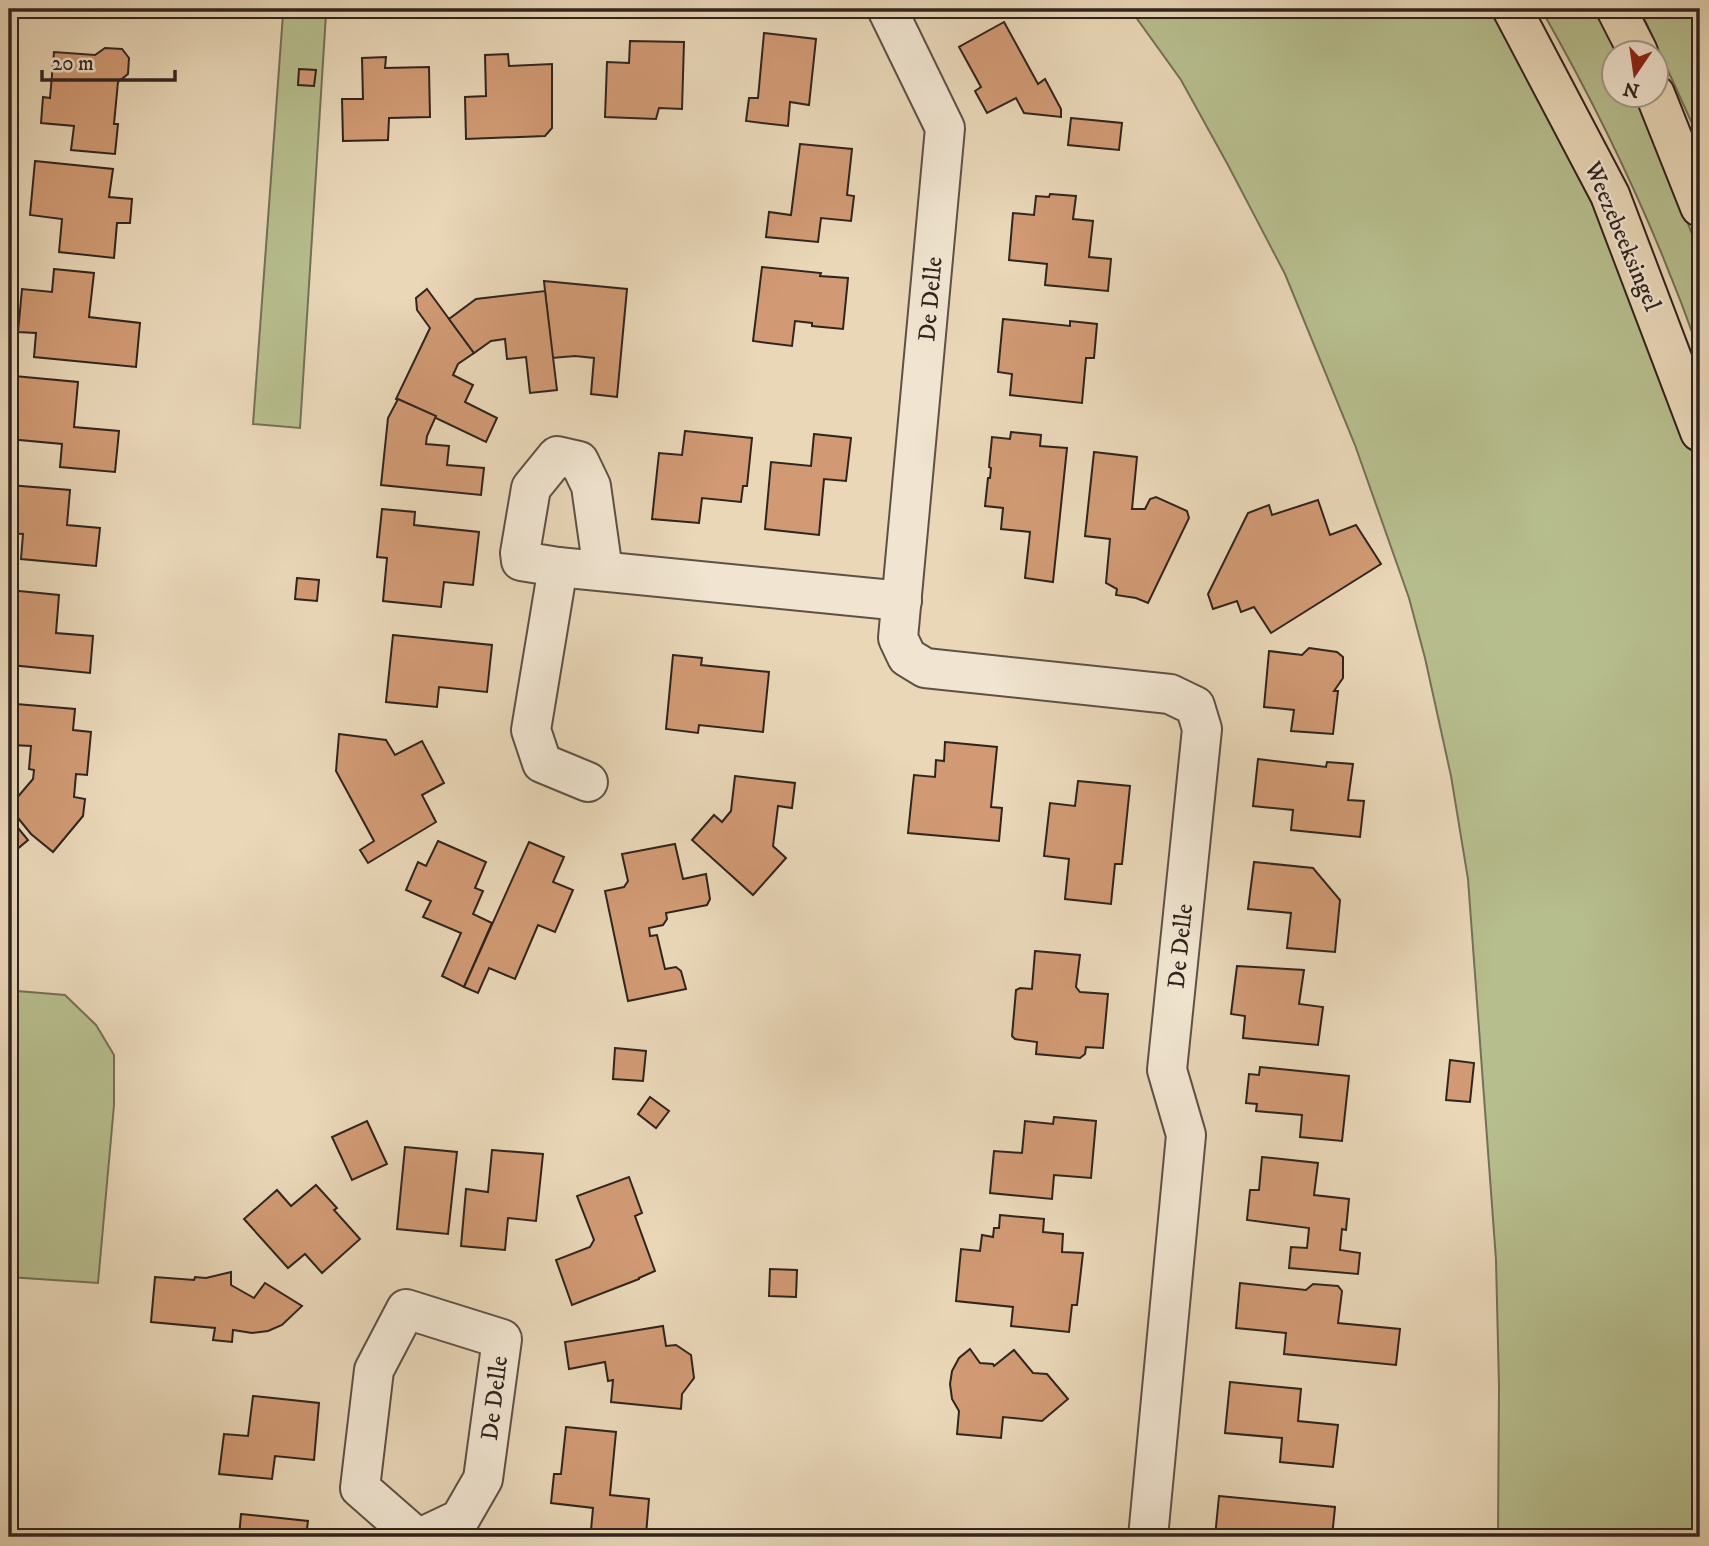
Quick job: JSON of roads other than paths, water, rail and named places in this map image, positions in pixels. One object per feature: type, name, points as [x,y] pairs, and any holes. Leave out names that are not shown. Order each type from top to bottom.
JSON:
[{"type":"main road","name":"Weezebeeksingel","points":[[1512,9],[1611,195],[1700,432]]},
{"type":"main road","points":[[1616,9],[1630,38]]},
{"type":"main road","points":[[1661,108],[1700,207]]},
{"type":"street","name":"De Delle","points":[[887,9],[945,128],[898,638],[907,657],[925,668],[1170,694],[1195,706],[1202,729],[1167,1070],[1186,1135],[1148,1537]]},
{"type":"street","points":[[603,571],[592,486],[579,461],[557,456],[531,488],[521,561],[558,567],[902,601]]},
{"type":"street","points":[[558,567],[531,730],[541,763],[588,782]]},
{"type":"street","name":"De Delle","points":[[416,1537],[360,1488],[374,1370],[406,1309],[502,1339],[483,1479],[460,1519],[422,1537]]}]
